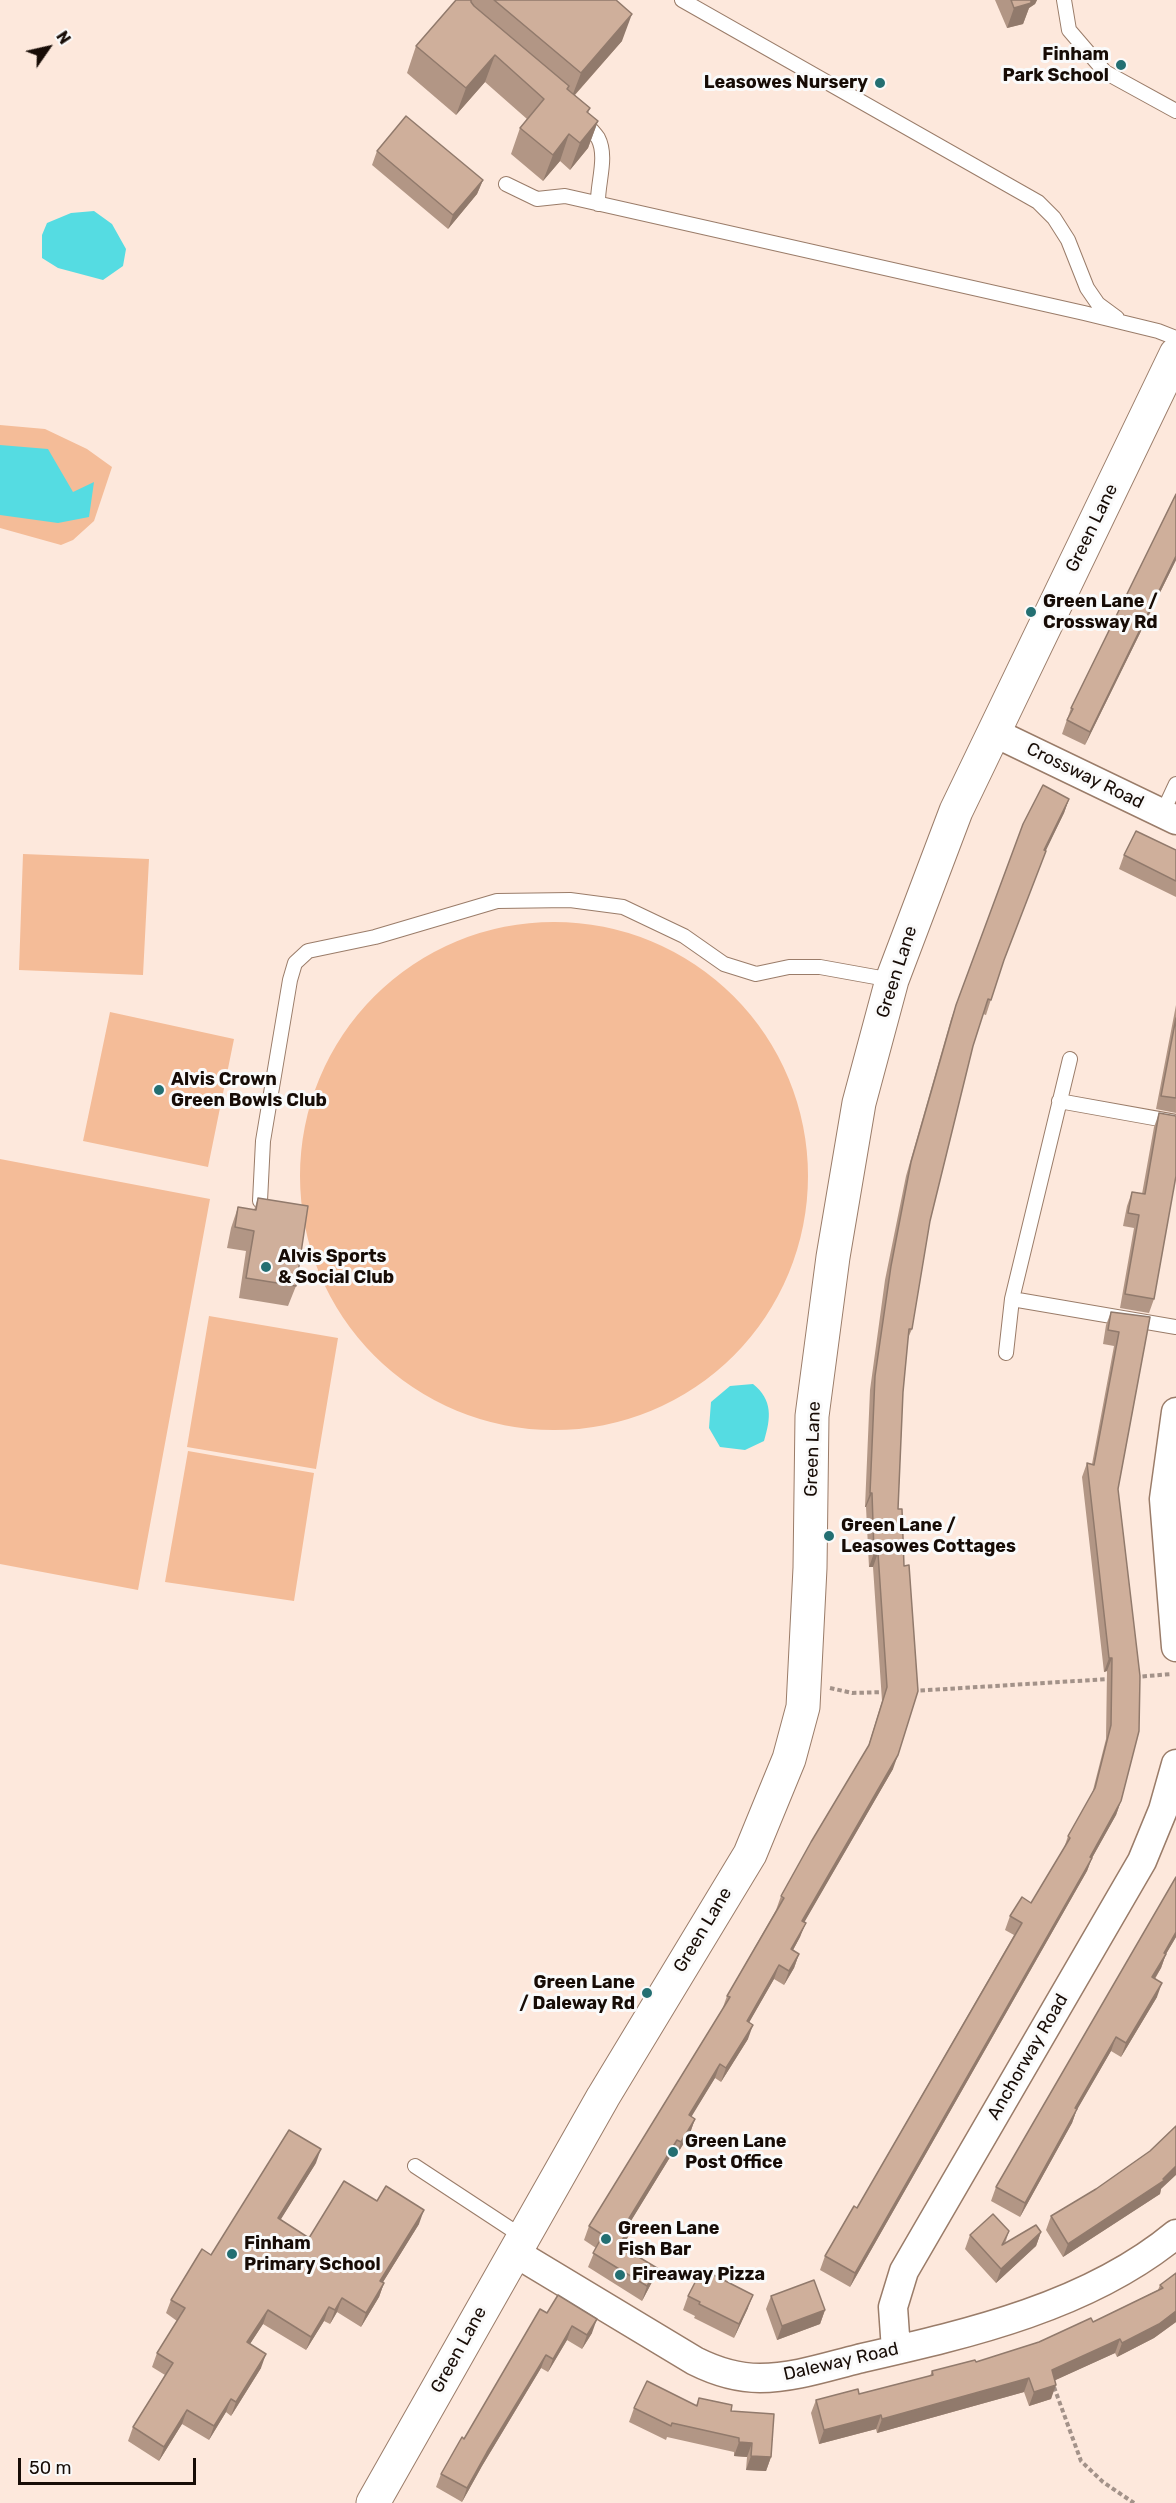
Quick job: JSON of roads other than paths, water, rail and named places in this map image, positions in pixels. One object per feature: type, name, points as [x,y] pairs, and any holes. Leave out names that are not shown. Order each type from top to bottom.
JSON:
[{"type":"street","name":"Green Lane","points":[[373,2503],[603,2097],[750,1854],[789,1759],[803,1707],[810,1568],[812,1416],[832,1257],[859,1103],[892,980],[956,811],[1176,354]]},
{"type":"street","name":"Crossway Road","points":[[993,732],[1169,817]]},
{"type":"street","points":[[1176,1412],[1164,1499],[1176,1647]]},
{"type":"street","name":"Anchorway Road","points":[[896,2350],[893,2307],[904,2271],[1142,1861],[1163,1810],[1176,1764]]},
{"type":"street","name":"Daleway Road","points":[[518,2244],[695,2361],[744,2377],[772,2378],[976,2329],[1056,2302],[1127,2268],[1176,2234]]},
{"type":"lane","points":[[682,0],[1038,202],[1054,218],[1068,240],[1087,288],[1098,304],[1122,322]]},
{"type":"lane","points":[[1064,0],[1069,30],[1105,72],[1176,111]]},
{"type":"lane","points":[[574,114],[598,138],[602,155],[597,187],[598,204]]},
{"type":"lane","points":[[506,184],[537,199],[566,196],[1122,322],[1176,338]]},
{"type":"lane","points":[[1169,817],[1176,784]]},
{"type":"lane","points":[[260,1201],[263,1141],[290,980],[295,963],[308,951],[375,938],[497,901],[570,900],[623,907],[684,936],[724,964],[756,974],[789,967],[820,968],[892,980]]},
{"type":"lane","points":[[1005,1353],[1012,1299],[1070,1059]]},
{"type":"lane","points":[[1059,1101],[1176,1122]]},
{"type":"lane","points":[[1012,1299],[1176,1327]]},
{"type":"lane","points":[[415,2166],[518,2244]]},
{"type":"water","points":[[94,211],[112,224],[126,249],[123,266],[103,280],[58,268],[42,258],[42,235],[47,223],[71,213]]},
{"type":"water","points":[[0,445],[48,449],[73,492],[94,482],[89,517],[58,523],[0,515]]},
{"type":"water","points":[[753,1384],[764,1396],[769,1410],[764,1441],[745,1450],[720,1447],[709,1428],[711,1402],[730,1386]]},
{"type":"place","name":"Finham Park School","points":[[1121,65]]},
{"type":"place","name":"Leasowes Nursery","points":[[880,83]]},
{"type":"place","name":"Green Lane / Crossway Rd","points":[[1031,612]]},
{"type":"place","name":"Alvis Crown Green Bowls Club","points":[[159,1090]]},
{"type":"place","name":"Alvis Sports & Social Club","points":[[266,1267]]},
{"type":"place","name":"Green Lane / Leasowes Cottages","points":[[829,1536]]},
{"type":"place","name":"Green Lane / Daleway Rd","points":[[647,1993]]},
{"type":"place","name":"Green Lane Post Office","points":[[673,2152]]},
{"type":"place","name":"Green Lane Fish Bar","points":[[606,2239]]},
{"type":"place","name":"Finham Primary School","points":[[232,2254]]},
{"type":"place","name":"Fireaway Pizza","points":[[620,2275]]}]
